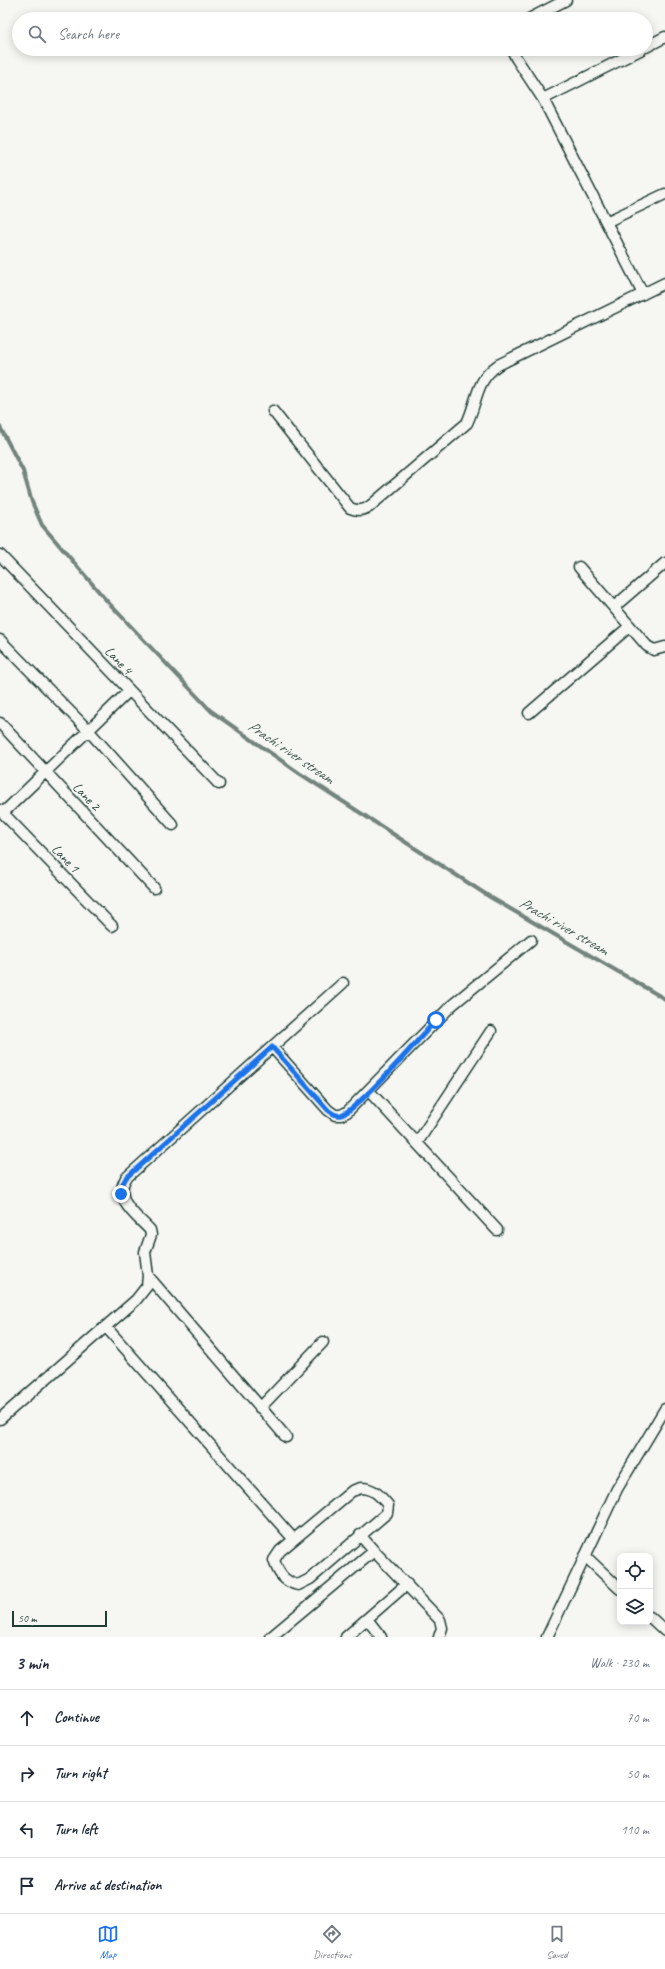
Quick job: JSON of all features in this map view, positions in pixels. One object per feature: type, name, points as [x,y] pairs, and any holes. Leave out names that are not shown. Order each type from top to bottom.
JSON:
[{"type":"street","points":[[543,12],[566,0]]},
{"type":"street","points":[[653,43],[665,37]]},
{"type":"street","points":[[515,56],[543,99],[644,294]]},
{"type":"street","points":[[543,99],[628,56]]},
{"type":"street","points":[[606,222],[665,194]]},
{"type":"street","points":[[273,411],[350,508],[363,510],[369,507],[467,423],[473,412],[480,384],[490,370],[665,283]]},
{"type":"street","name":"Lane 4","points":[[0,555],[219,784]]},
{"type":"street","points":[[614,607],[665,563]]},
{"type":"street","points":[[579,566],[647,646],[654,650],[665,647]]},
{"type":"street","points":[[529,713],[630,626]]},
{"type":"street","points":[[0,640],[88,730],[173,825]]},
{"type":"street","points":[[1,811],[129,691]]},
{"type":"street","name":"Lane 2","points":[[0,723],[44,772],[154,888]]},
{"type":"street","name":"Lane 1","points":[[1,811],[112,926]]},
{"type":"street","points":[[272,1047],[328,1110],[335,1115],[340,1115],[347,1112],[369,1091],[451,1006],[531,940]]},
{"type":"street","points":[[0,1419],[136,1300],[146,1286],[148,1276],[145,1252],[151,1235],[150,1230],[127,1205],[121,1194],[122,1185],[126,1178],[344,983]]},
{"type":"street","points":[[417,1143],[491,1031]]},
{"type":"street","points":[[369,1091],[497,1230]]},
{"type":"street","points":[[148,1276],[260,1408],[286,1436]]},
{"type":"street","points":[[106,1327],[290,1535]]},
{"type":"street","points":[[260,1408],[323,1342]]},
{"type":"street","points":[[547,1637],[617,1489],[665,1409]]},
{"type":"street","points":[[362,1488],[371,1488],[388,1505],[387,1513],[360,1536],[310,1579],[298,1585],[288,1583],[276,1568],[274,1560],[280,1551],[352,1491],[362,1488]]},
{"type":"street","points":[[360,1536],[440,1620],[442,1628],[439,1637]]},
{"type":"street","points":[[271,1637],[374,1551]]},
{"type":"street","points":[[585,1556],[617,1586]]},
{"type":"street","points":[[346,1637],[407,1584]]},
{"type":"street","points":[[367,1619],[381,1637]]},
{"type":"street","points":[[653,1620],[665,1631]]},
{"type":"waterway","name":"Prachi river stream","points":[[0,427],[23,471],[32,502],[42,525],[106,600],[211,711],[299,773],[490,897],[665,999]]},
{"type":"route","points":[[121,1194],[122,1185],[126,1178],[272,1047],[328,1110],[335,1115],[340,1115],[347,1112],[369,1091],[436,1020]]}]
